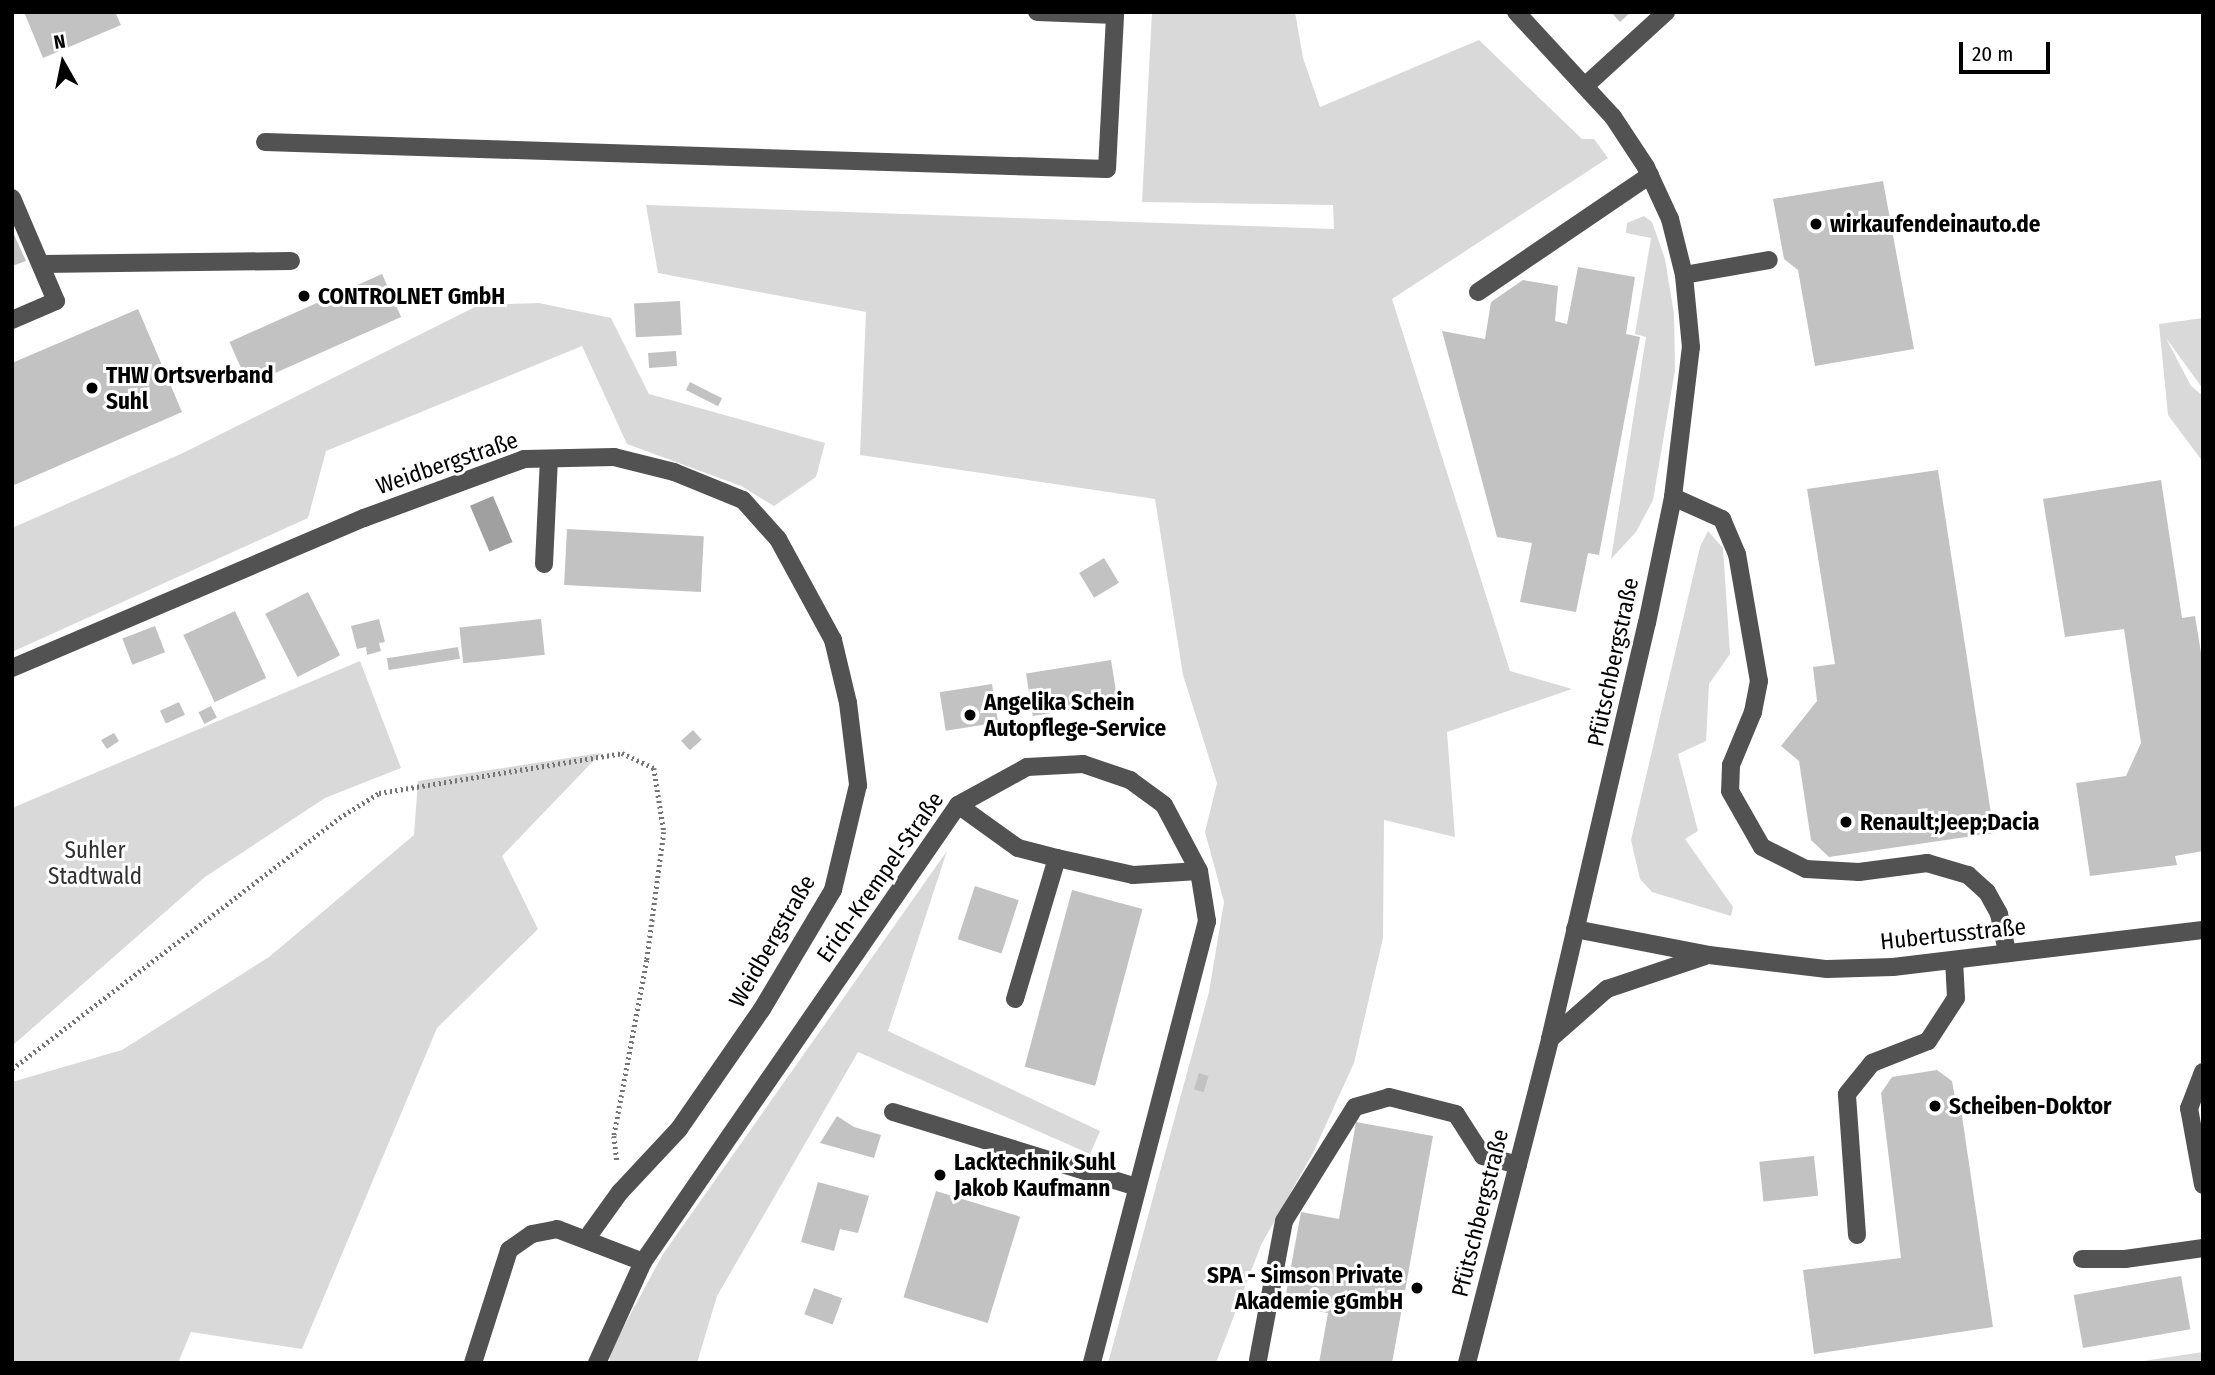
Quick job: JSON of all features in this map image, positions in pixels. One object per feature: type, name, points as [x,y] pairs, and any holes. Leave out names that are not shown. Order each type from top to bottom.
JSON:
[{"type":"street","points":[[265,142],[1107,169],[1115,15],[1037,12]]},
{"type":"street","points":[[1585,86],[1666,12]]},
{"type":"street","name":"Pfütschbergstraße","points":[[1468,1363],[1550,1039],[1673,497],[1691,347],[1684,275],[1670,219],[1650,175],[1613,117],[1526,16]]},
{"type":"street","points":[[1478,292],[1650,175]]},
{"type":"street","points":[[12,198],[56,301],[12,320]]},
{"type":"street","points":[[1684,275],[1769,260]]},
{"type":"street","points":[[41,264],[291,261]]},
{"type":"street","name":"Weidbergstraße","points":[[12,668],[364,518],[524,459],[614,457],[674,472],[743,500],[778,539],[833,640],[848,703],[858,785],[833,890],[762,1009],[679,1129],[620,1192],[587,1238]]},
{"type":"street","points":[[544,564],[549,458]]},
{"type":"street","points":[[1673,497],[1722,519],[1737,554],[1759,681],[1753,712],[1731,765],[1730,791],[1762,847],[1806,869],[1858,872],[1927,863],[1968,875],[1987,892],[1999,914],[2007,953]]},
{"type":"street","name":"Erich-Krempel-Straße","points":[[597,1363],[643,1262],[958,805],[1027,768],[1083,764],[1130,780],[1164,805],[1199,871],[1207,920],[1091,1363]]},
{"type":"street","points":[[958,805],[1018,848],[1133,875],[1199,871]]},
{"type":"street","points":[[1015,999],[1056,858]]},
{"type":"street","name":"Hubertusstraße","points":[[1576,929],[1709,955],[1827,968],[1954,961],[2203,930]]},
{"type":"street","name":"Hubertusstraße","points":[[1550,1039],[1607,989],[1709,955]]},
{"type":"street","points":[[1857,1235],[1846,1094],[1872,1063],[1928,1041],[1956,998],[1954,961]]},
{"type":"street","points":[[2203,1072],[2189,1108],[2203,1185]]},
{"type":"street","points":[[1258,1360],[1284,1221],[1356,1107],[1389,1097],[1455,1114],[1483,1156],[1518,1165]]},
{"type":"street","points":[[893,1112],[1137,1187]]},
{"type":"street","points":[[473,1363],[509,1250],[532,1234],[557,1230],[587,1238],[643,1262]]},
{"type":"street","points":[[2082,1259],[2125,1259],[2203,1248]]},
{"type":"path","points":[[12,1069],[339,818],[379,793],[622,753],[654,768],[664,832],[647,960],[614,1136],[620,1192]]},
{"type":"green space","points":[[1152,12],[1295,12],[1303,58],[1320,107],[1479,40],[1582,139],[1594,139],[1608,158],[1392,299],[1510,671],[1572,689],[1447,732],[1455,837],[1384,820],[1383,938],[1354,1063],[1313,1153],[1261,1245],[1216,1363],[1108,1363],[1209,992],[1224,902],[1205,832],[1217,783],[1183,675],[1155,499],[860,455],[866,312],[658,273],[646,205],[1334,229],[1333,205],[1142,202]]},
{"type":"green space","points":[[1644,216],[1652,222],[1665,259],[1674,314],[1675,370],[1653,500],[1636,532],[1611,559],[1646,337],[1635,334],[1651,238],[1626,233],[1627,223]]},
{"type":"green space","points":[[539,303],[611,318],[649,394],[825,443],[816,477],[774,506],[741,486],[627,444],[582,346],[326,451],[308,518],[12,652],[12,528],[183,453],[479,305]]},
{"type":"green space","points":[[2203,318],[2203,389],[2166,338],[2191,386],[2203,396],[2203,462],[2168,415],[2159,324]]},
{"type":"green space","points":[[1708,531],[1723,548],[1730,654],[1709,684],[1706,741],[1678,754],[1698,831],[1685,839],[1733,907],[1731,916],[1652,892],[1640,879],[1631,840],[1700,547]]},
{"type":"green space","name":"Suhler Stadtwald","points":[[360,661],[401,768],[325,798],[205,877],[12,1046],[12,808]]},
{"type":"green space","points":[[601,753],[502,856],[538,929],[437,1028],[302,1349],[191,1332],[178,1363],[12,1363],[12,1082],[122,1050],[269,957],[414,835],[418,781]]},
{"type":"green space","points":[[947,851],[888,1031],[1100,1131],[1090,1154],[858,1052],[717,1296],[697,1363],[609,1363],[611,1350],[663,1254]]},
{"type":"green space","points":[[2203,1352],[2203,1363],[2130,1363]]},
{"type":"shaded area","points":[[493,496],[513,542],[490,552],[470,506]]},
{"type":"building","points":[[24,12],[115,12],[121,25],[43,58]]},
{"type":"building","points":[[1611,12],[1631,12],[1620,22]]},
{"type":"building","points":[[1883,181],[1914,349],[1815,366],[1798,270],[1784,259],[1773,199]]},
{"type":"building","points":[[12,230],[26,261],[12,266]]},
{"type":"building","points":[[1578,267],[1635,277],[1626,334],[1640,337],[1599,555],[1588,553],[1576,612],[1520,602],[1532,543],[1497,537],[1442,331],[1485,339],[1491,302],[1523,280],[1558,286],[1555,321],[1567,324]]},
{"type":"building","points":[[382,274],[401,317],[249,385],[229,342]]},
{"type":"building","points":[[680,301],[682,335],[636,337],[634,303]]},
{"type":"building","name":"THW Ortsverband Suhl","points":[[138,309],[182,412],[12,486],[12,363]]},
{"type":"building","points":[[676,351],[677,366],[649,368],[648,353]]},
{"type":"building","points":[[690,382],[722,398],[718,406],[686,390]]},
{"type":"building","points":[[1938,470],[1994,833],[1829,857],[1811,840],[1799,761],[1781,746],[1817,701],[1813,667],[1835,664],[1807,489]]},
{"type":"building","points":[[2161,480],[2182,618],[2195,616],[2203,665],[2203,851],[2175,856],[2177,865],[2090,876],[2076,783],[2126,776],[2141,743],[2124,629],[2065,637],[2043,499]]},
{"type":"building","points":[[567,529],[704,536],[701,592],[564,585]]},
{"type":"building","points":[[1104,558],[1119,583],[1094,598],[1079,573]]},
{"type":"building","points":[[308,592],[340,655],[297,677],[265,614]]},
{"type":"building","points":[[235,611],[266,678],[215,702],[183,635]]},
{"type":"building","points":[[379,619],[385,642],[379,643],[381,651],[367,655],[366,647],[357,649],[351,626]]},
{"type":"building","points":[[541,619],[545,655],[463,663],[459,628]]},
{"type":"building","points":[[155,626],[165,652],[132,665],[122,639]]},
{"type":"building","points":[[458,647],[460,659],[389,670],[387,658]]},
{"type":"building","points":[[1111,660],[1118,702],[1033,716],[1026,673]]},
{"type":"building","points":[[992,684],[998,723],[946,731],[940,692]]},
{"type":"building","points":[[179,702],[185,715],[166,724],[160,711]]},
{"type":"building","points":[[211,706],[217,718],[204,724],[199,712]]},
{"type":"building","points":[[693,730],[702,740],[690,750],[681,741]]},
{"type":"building","points":[[114,733],[119,741],[107,749],[101,740]]},
{"type":"building","points":[[975,886],[1019,900],[1001,953],[958,939]]},
{"type":"building","points":[[1072,890],[1143,909],[1095,1086],[1025,1067]]},
{"type":"building","points":[[1937,1070],[1952,1081],[1957,1110],[1961,1109],[1993,1327],[1814,1354],[1803,1270],[1901,1258],[1881,1093],[1892,1077]]},
{"type":"building","points":[[1199,1073],[1209,1076],[1204,1092],[1194,1089]]},
{"type":"building","points":[[837,1116],[854,1127],[881,1135],[874,1158],[820,1143]]},
{"type":"building","points":[[1356,1122],[1433,1136],[1392,1363],[1319,1363],[1328,1313],[1284,1305],[1301,1212],[1339,1219]]},
{"type":"building","points":[[1814,1156],[1818,1196],[1763,1202],[1759,1162]]},
{"type":"building","points":[[818,1182],[869,1196],[858,1233],[840,1229],[834,1251],[801,1242]]},
{"type":"building","points":[[936,1191],[1020,1217],[988,1323],[904,1297]]},
{"type":"building","points":[[2181,1276],[2190,1329],[2083,1348],[2074,1295]]},
{"type":"building","points":[[814,1288],[842,1298],[833,1325],[804,1314]]},
{"type":"place","name":"wirkaufendeinauto.de","points":[[1816,224]]},
{"type":"place","name":"CONTROLNET GmbH","points":[[304,296]]},
{"type":"place","name":"THW Ortsverband Suhl","points":[[92,388]]},
{"type":"place","name":"Angelika Schein Autopflege-Service","points":[[970,715]]},
{"type":"place","name":"Renault;Jeep;Dacia","points":[[1846,822]]},
{"type":"place","name":"Scheiben-Doktor","points":[[1935,1106]]},
{"type":"place","name":"Lacktechnik Suhl Jakob Kaufmann","points":[[940,1175]]},
{"type":"place","name":"SPA - Simson Private Akademie gGmbH","points":[[1417,1288]]}]
